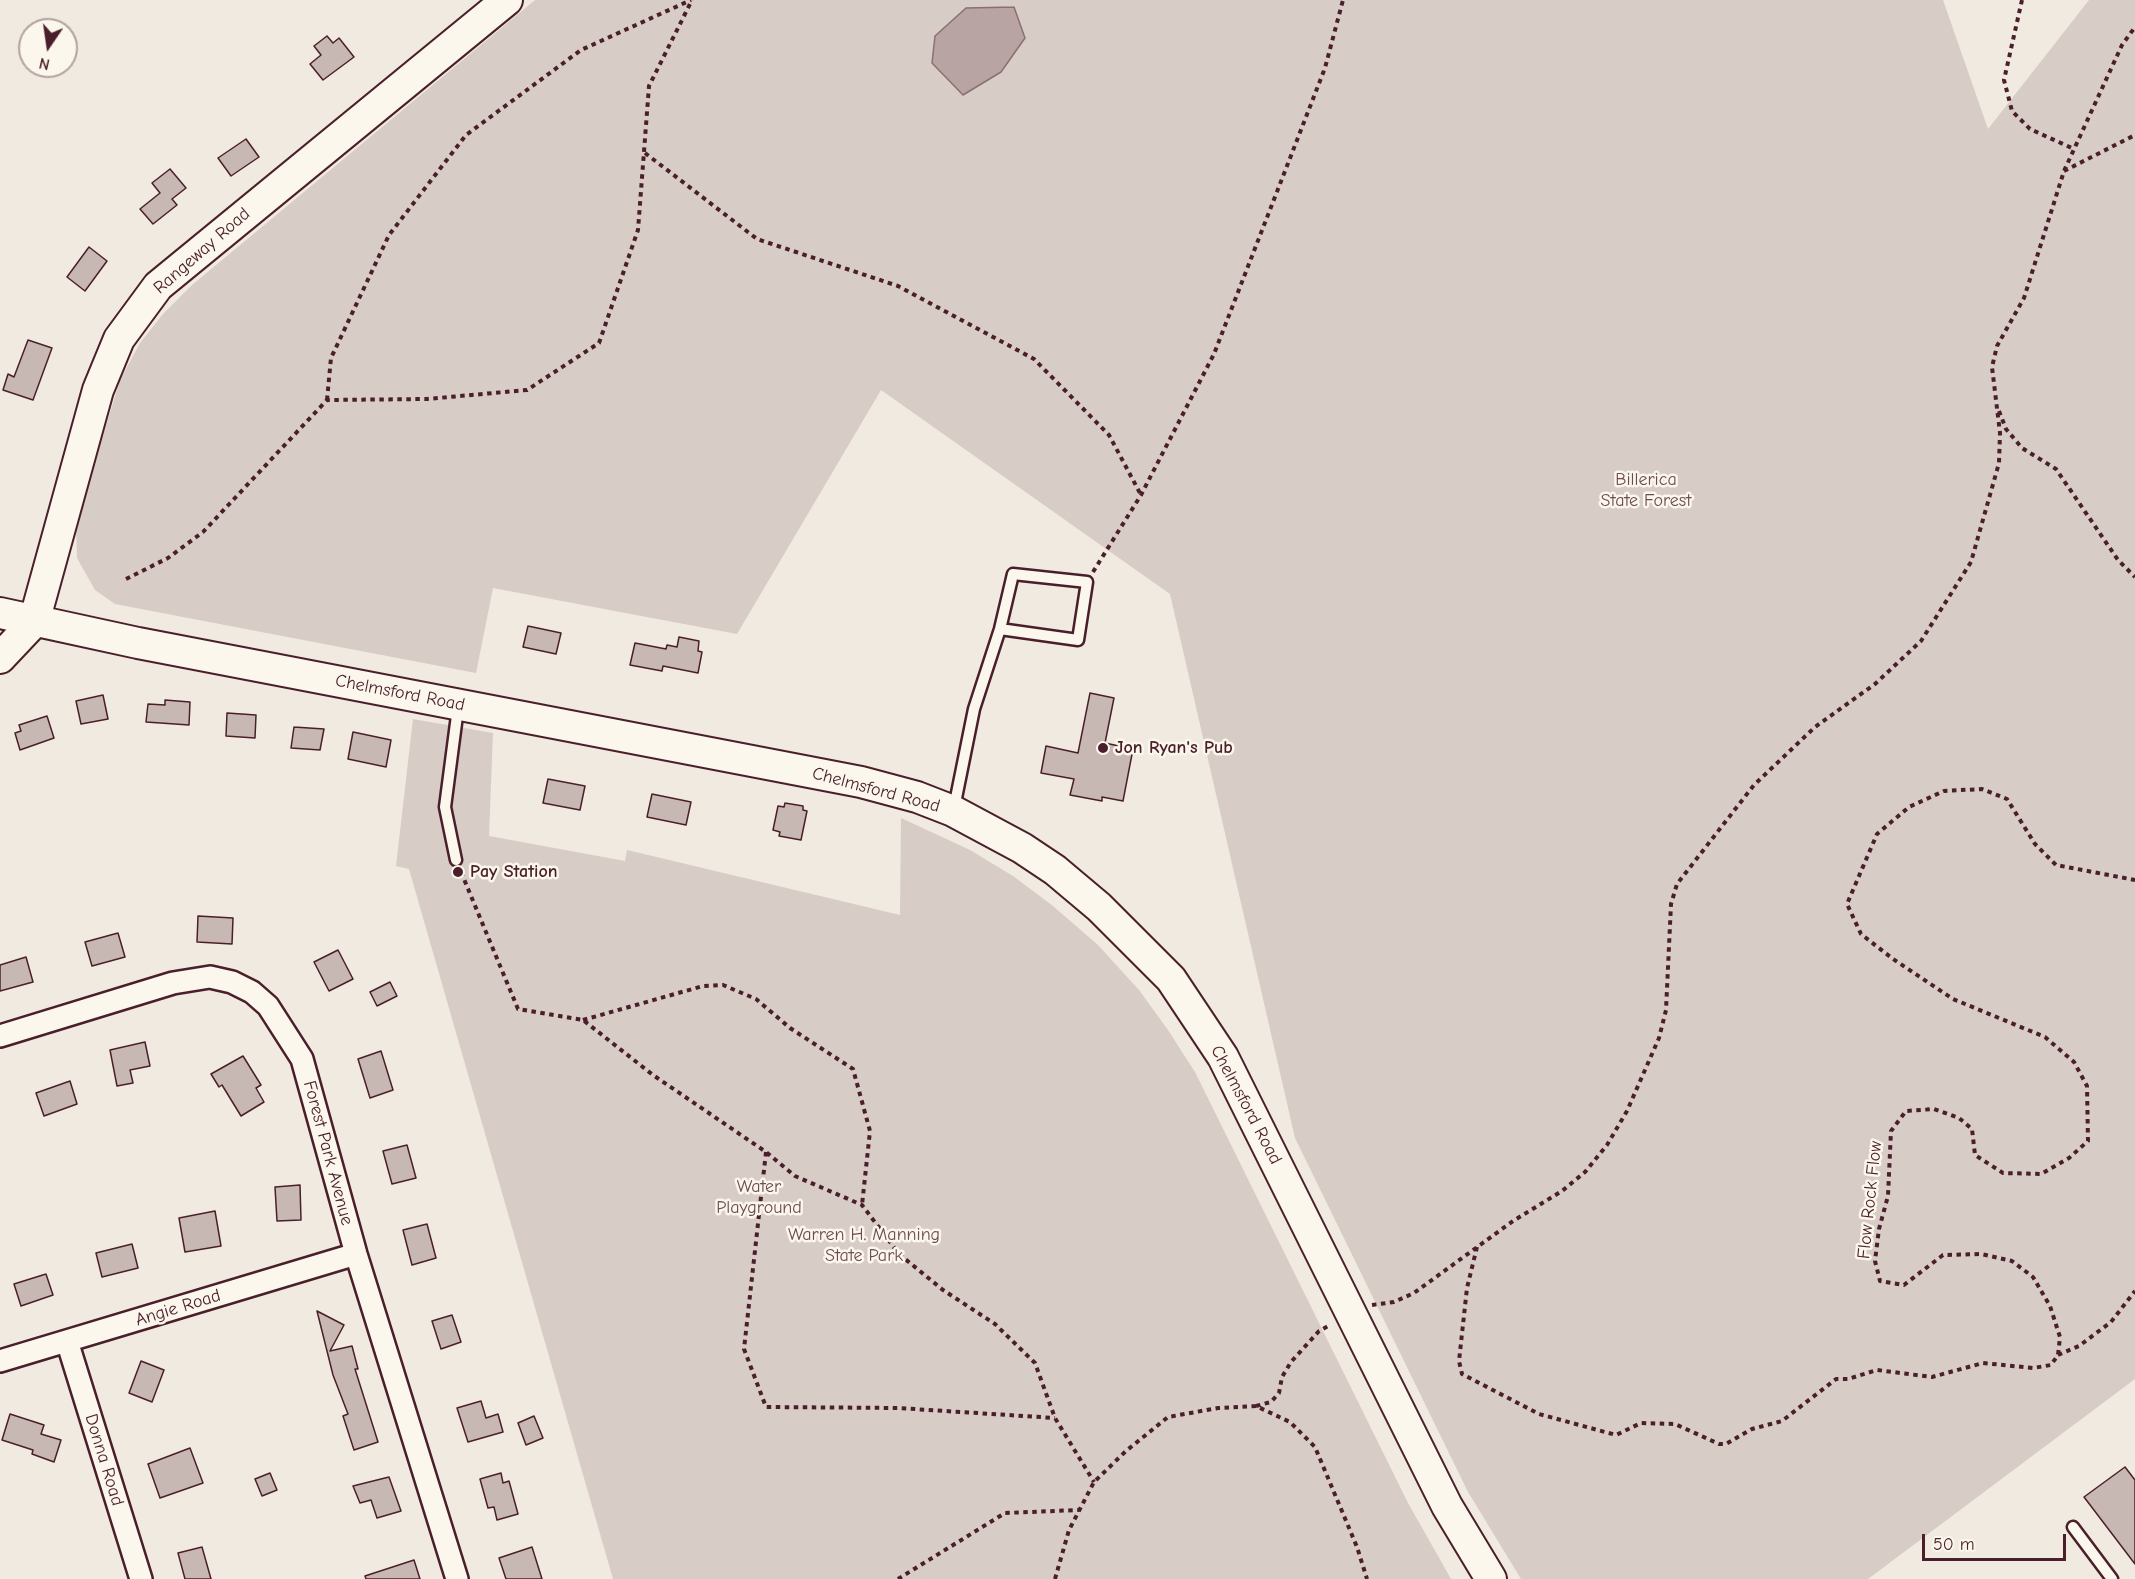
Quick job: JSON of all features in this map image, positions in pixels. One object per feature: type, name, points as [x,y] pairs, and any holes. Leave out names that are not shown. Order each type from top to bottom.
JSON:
[{"type":"main road","name":"Rangeway Road","points":[[0,658],[34,622],[98,390],[119,339],[158,286],[507,0]]},
{"type":"main road","name":"Chelmsford Road","points":[[0,613],[34,622],[861,782],[918,797],[953,811],[1022,848],[1055,870],[1099,907],[1171,979],[1223,1057],[1447,1506],[1491,1579]]},
{"type":"street","name":"Forest Park Avenue","points":[[0,1036],[173,983],[210,977],[232,982],[252,992],[278,1019],[302,1059],[356,1254],[457,1579]]},
{"type":"street","name":"Angie Road","points":[[0,1361],[356,1254]]},
{"type":"street","name":"Donna Road","points":[[68,1341],[141,1579]]},
{"type":"lane","points":[[953,811],[974,709],[1000,629],[1013,574],[1087,582],[1078,640],[1000,629]]},
{"type":"lane","points":[[456,860],[445,807],[458,704]]},
{"type":"lane","points":[[2073,1527],[2112,1579]]},
{"type":"path","points":[[327,400],[428,399],[527,390],[599,343],[638,230],[649,86],[692,0]]},
{"type":"path","points":[[126,579],[168,558],[203,532],[327,400],[331,358],[390,235],[466,135],[581,50],[692,0]]},
{"type":"path","points":[[1087,582],[1141,495],[1214,354],[1325,68],[1343,0]]},
{"type":"path","points":[[2022,0],[2004,80],[2012,111],[2030,129],[2074,149]]},
{"type":"path","points":[[1055,1579],[1069,1530],[1094,1482],[1126,1451],[1168,1417],[1256,1406],[1270,1402],[1279,1393],[1282,1377],[1291,1362],[1319,1331],[1374,1304],[1394,1302],[1414,1293],[1477,1247],[1562,1191],[1585,1172],[1607,1145],[1627,1111],[1659,1038],[1666,1010],[1671,904],[1677,884],[1754,785],[1815,727],[1875,684],[1921,641],[1971,562],[1999,463],[2000,433],[1992,367],[1997,346],[2024,298],[2064,171],[2122,45],[2135,27]]},
{"type":"path","points":[[2064,171],[2135,135]]},
{"type":"path","points":[[644,152],[757,239],[898,286],[1034,359],[1108,435],[1141,495]]},
{"type":"path","points":[[1997,405],[2006,429],[2022,448],[2056,469],[2118,560],[2135,577]]},
{"type":"path","name":"Flow Rock Flow","points":[[2058,1355],[2060,1337],[2050,1306],[2033,1277],[2012,1261],[1981,1254],[1943,1255],[1904,1284],[1880,1281],[1875,1261],[1879,1229],[1888,1196],[1891,1131],[1906,1111],[1934,1109],[1959,1118],[1972,1129],[1975,1155],[2003,1173],[2041,1174],[2069,1158],[2088,1140],[2087,1086],[2074,1062],[2045,1037],[1953,999],[1893,959],[1861,934],[1847,904],[1877,834],[1909,807],[1944,791],[1982,789],[2007,799],[2035,844],[2056,865],[2135,880]]},
{"type":"path","points":[[456,860],[518,1009],[583,1020],[703,986],[723,985],[756,999],[790,1028],[852,1069],[870,1131],[862,1205]]},
{"type":"path","points":[[583,1020],[653,1075],[766,1152],[795,1176],[862,1205],[899,1254],[943,1290],[995,1324],[1035,1364],[1054,1418],[1094,1482]]},
{"type":"path","points":[[766,1152],[744,1349],[766,1407],[898,1408],[1054,1418]]},
{"type":"path","points":[[1477,1247],[1467,1288],[1459,1361],[1462,1374],[1539,1414],[1616,1436],[1641,1423],[1675,1424],[1719,1444],[1726,1444],[1752,1429],[1782,1421],[1836,1378],[1848,1379],[1877,1370],[1932,1377],[1983,1363],[2033,1368],[2051,1365],[2058,1355],[2079,1346],[2111,1322],[2135,1291]]},
{"type":"path","points":[[1256,1406],[1290,1422],[1315,1447],[1357,1547],[1367,1579]]},
{"type":"path","points":[[898,1579],[1005,1513],[1079,1510]]},
{"type":"green space","name":"Billerica State Forest","points":[[535,0],[1943,0],[1988,129],[2089,0],[2135,0],[2135,1379],[1868,1579],[1521,1579],[1468,1492],[1295,1138],[1170,594],[881,390],[737,634],[493,588],[476,673],[115,604],[95,590],[77,558],[76,525],[120,380],[140,343],[163,314],[192,285]]},
{"type":"green space","name":"Warren H. Manning State Park","points":[[413,719],[493,733],[489,836],[625,861],[627,850],[900,915],[901,818],[970,850],[1013,876],[1053,906],[1098,945],[1139,990],[1195,1072],[1408,1503],[1451,1579],[613,1579],[409,869],[396,866]]},
{"type":"shaded area","points":[[1014,7],[1025,38],[1001,72],[963,95],[932,63],[935,36],[966,8]]},
{"type":"building","points":[[327,36],[333,43],[339,38],[354,57],[323,80],[310,64],[321,55],[314,46]]},
{"type":"building","points":[[246,139],[259,157],[231,176],[218,158]]},
{"type":"building","points":[[170,169],[186,188],[172,199],[177,205],[153,224],[140,209],[160,193],[152,183]]},
{"type":"building","points":[[89,247],[107,261],[85,291],[67,277]]},
{"type":"building","points":[[28,340],[52,348],[33,400],[3,390],[8,374],[14,377]]},
{"type":"building","points":[[528,626],[561,633],[556,654],[523,647]]},
{"type":"building","points":[[679,637],[699,641],[698,651],[702,652],[698,673],[663,666],[662,671],[630,665],[635,643],[666,649],[667,645],[677,647]]},
{"type":"building","name":"Jon Ryan's Pub","points":[[1090,693],[1114,698],[1105,743],[1133,749],[1123,801],[1102,797],[1102,801],[1070,795],[1074,779],[1041,773],[1046,746],[1078,753]]},
{"type":"building","points":[[103,695],[108,719],[81,724],[76,701]]},
{"type":"building","points":[[165,700],[190,702],[189,725],[146,722],[148,704],[165,705]]},
{"type":"building","points":[[227,713],[256,715],[255,738],[226,736]]},
{"type":"building","points":[[47,716],[54,738],[20,750],[15,733],[21,731],[19,725]]},
{"type":"building","points":[[294,727],[324,729],[320,750],[291,748]]},
{"type":"building","points":[[353,732],[391,740],[386,767],[348,759]]},
{"type":"building","points":[[548,779],[585,786],[580,810],[543,803]]},
{"type":"building","points":[[652,794],[691,802],[686,825],[647,817]]},
{"type":"building","points":[[785,803],[803,806],[803,810],[807,811],[801,840],[779,836],[780,832],[773,830],[778,806],[784,807]]},
{"type":"building","points":[[198,916],[233,918],[232,944],[197,942]]},
{"type":"building","points":[[118,933],[125,957],[92,966],[85,942]]},
{"type":"building","points":[[338,950],[353,979],[329,991],[314,962]]},
{"type":"building","points":[[26,957],[33,982],[0,991],[0,965]]},
{"type":"building","points":[[390,982],[397,996],[377,1006],[370,992]]},
{"type":"building","points":[[145,1042],[150,1066],[130,1070],[133,1083],[117,1086],[110,1050]]},
{"type":"building","points":[[381,1051],[393,1090],[370,1098],[358,1059]]},
{"type":"building","points":[[243,1056],[261,1085],[256,1088],[264,1102],[241,1116],[222,1085],[219,1087],[211,1074]]},
{"type":"building","points":[[70,1081],[77,1104],[44,1116],[36,1093]]},
{"type":"building","points":[[407,1145],[416,1178],[392,1184],[383,1151]]},
{"type":"building","points":[[300,1185],[301,1220],[277,1221],[275,1187]]},
{"type":"building","points":[[215,1211],[221,1246],[185,1252],[179,1218]]},
{"type":"building","points":[[427,1224],[436,1258],[412,1265],[403,1230]]},
{"type":"building","points":[[132,1244],[138,1268],[102,1277],[96,1253]]},
{"type":"building","points":[[46,1274],[53,1295],[21,1306],[14,1284]]},
{"type":"building","points":[[317,1311],[344,1325],[330,1351],[352,1346],[358,1369],[355,1369],[378,1442],[354,1450],[343,1416],[348,1414],[333,1375]]},
{"type":"building","points":[[452,1315],[461,1342],[441,1349],[432,1321]]},
{"type":"building","points":[[141,1361],[164,1370],[152,1402],[129,1393]]},
{"type":"building","points":[[481,1401],[486,1418],[498,1414],[503,1432],[468,1442],[457,1408]]},
{"type":"building","points":[[10,1414],[44,1425],[41,1434],[61,1440],[54,1462],[32,1454],[33,1450],[2,1440]]},
{"type":"building","points":[[534,1416],[543,1438],[526,1445],[518,1423]]},
{"type":"building","points":[[190,1448],[203,1483],[160,1498],[148,1464]]},
{"type":"building","points":[[2125,1467],[2135,1480],[2135,1564],[2084,1497]]},
{"type":"building","points":[[270,1473],[277,1490],[262,1496],[255,1479]]},
{"type":"building","points":[[501,1473],[503,1483],[509,1481],[518,1514],[497,1520],[494,1507],[488,1508],[480,1479]]},
{"type":"building","points":[[389,1477],[401,1511],[377,1518],[371,1500],[360,1503],[353,1486]]},
{"type":"building","points":[[202,1547],[211,1579],[185,1579],[178,1553]]},
{"type":"building","points":[[532,1547],[542,1579],[506,1579],[499,1558]]},
{"type":"building","points":[[414,1560],[420,1579],[366,1579],[365,1576]]},
{"type":"place","name":"Jon Ryan's Pub","points":[[1103,748]]},
{"type":"place","name":"Pay Station","points":[[458,872]]},
{"type":"park label","name":"Water Playground","points":[[759,1197]]}]
